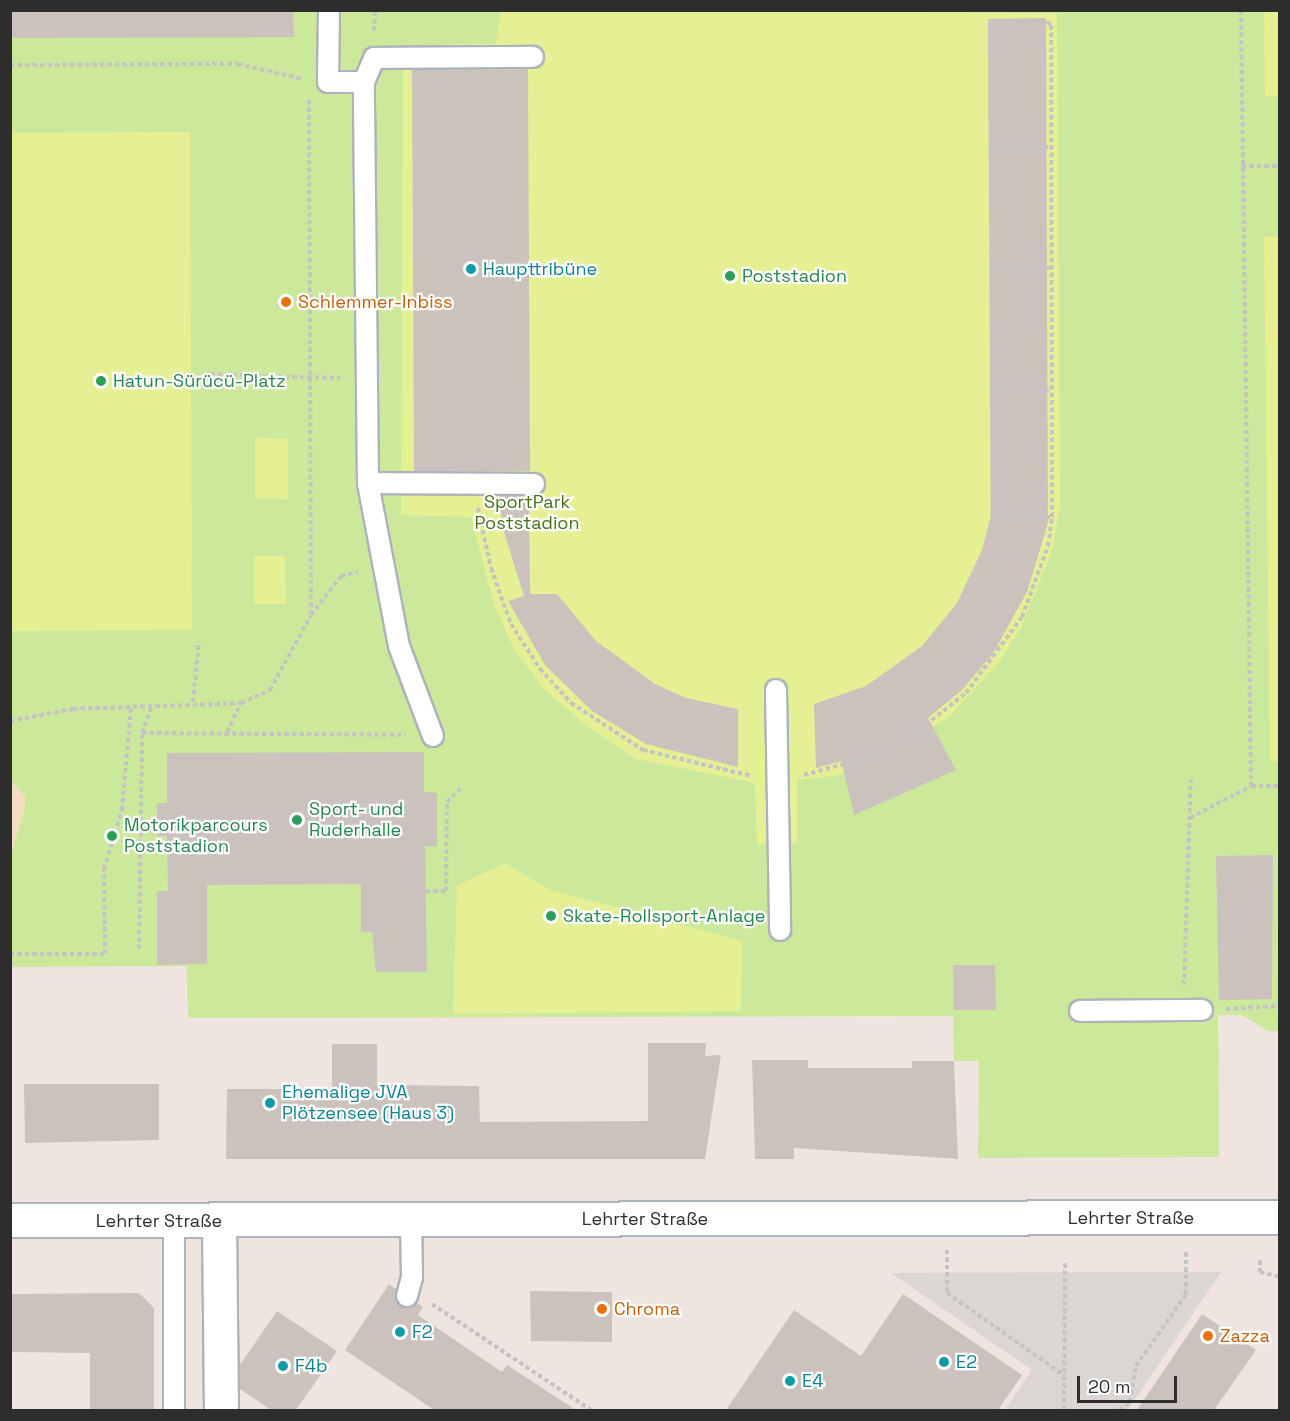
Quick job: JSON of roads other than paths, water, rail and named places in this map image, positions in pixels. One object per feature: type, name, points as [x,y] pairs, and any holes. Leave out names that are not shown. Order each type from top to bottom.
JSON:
[{"type":"street","name":"Lehrter Straße","points":[[10,1221],[1280,1217]]},
{"type":"street","points":[[219,1220],[221,1410]]},
{"type":"lane","points":[[328,10],[319,81],[364,82]]},
{"type":"lane","points":[[433,736],[399,646],[380,567],[368,483],[364,82],[374,58],[534,57]]},
{"type":"lane","points":[[368,483],[534,484]]},
{"type":"lane","points":[[776,690],[780,930]]},
{"type":"lane","points":[[1080,1011],[1193,1010]]},
{"type":"lane","points":[[411,1220],[412,1277],[415,1297]]},
{"type":"lane","points":[[174,1221],[174,1410]]},
{"type":"place","name":"Haupttribüne","points":[[471,269]]},
{"type":"place","name":"Poststadion","points":[[730,276]]},
{"type":"place","name":"Schlemmer-Inbiss","points":[[286,302]]},
{"type":"place","name":"Hatun-Sürücü-Platz","points":[[101,381]]},
{"type":"place","name":"Sport- und Ruderhalle","points":[[297,820]]},
{"type":"place","name":"Motorikparcours Poststadion","points":[[112,836]]},
{"type":"place","name":"Skate-Rollsport-Anlage","points":[[551,916]]},
{"type":"place","name":"Ehemalige JVA Plötzensee (Haus 3)","points":[[270,1103]]},
{"type":"place","name":"Chroma","points":[[602,1309]]},
{"type":"place","name":"F2","points":[[400,1332]]},
{"type":"place","name":"Zazza","points":[[1208,1336]]},
{"type":"place","name":"E2","points":[[944,1362]]},
{"type":"place","name":"F4b","points":[[283,1366]]},
{"type":"place","name":"E4","points":[[790,1381]]},
{"type":"park label","name":"SportPark Poststadion","points":[[527,513]]}]
